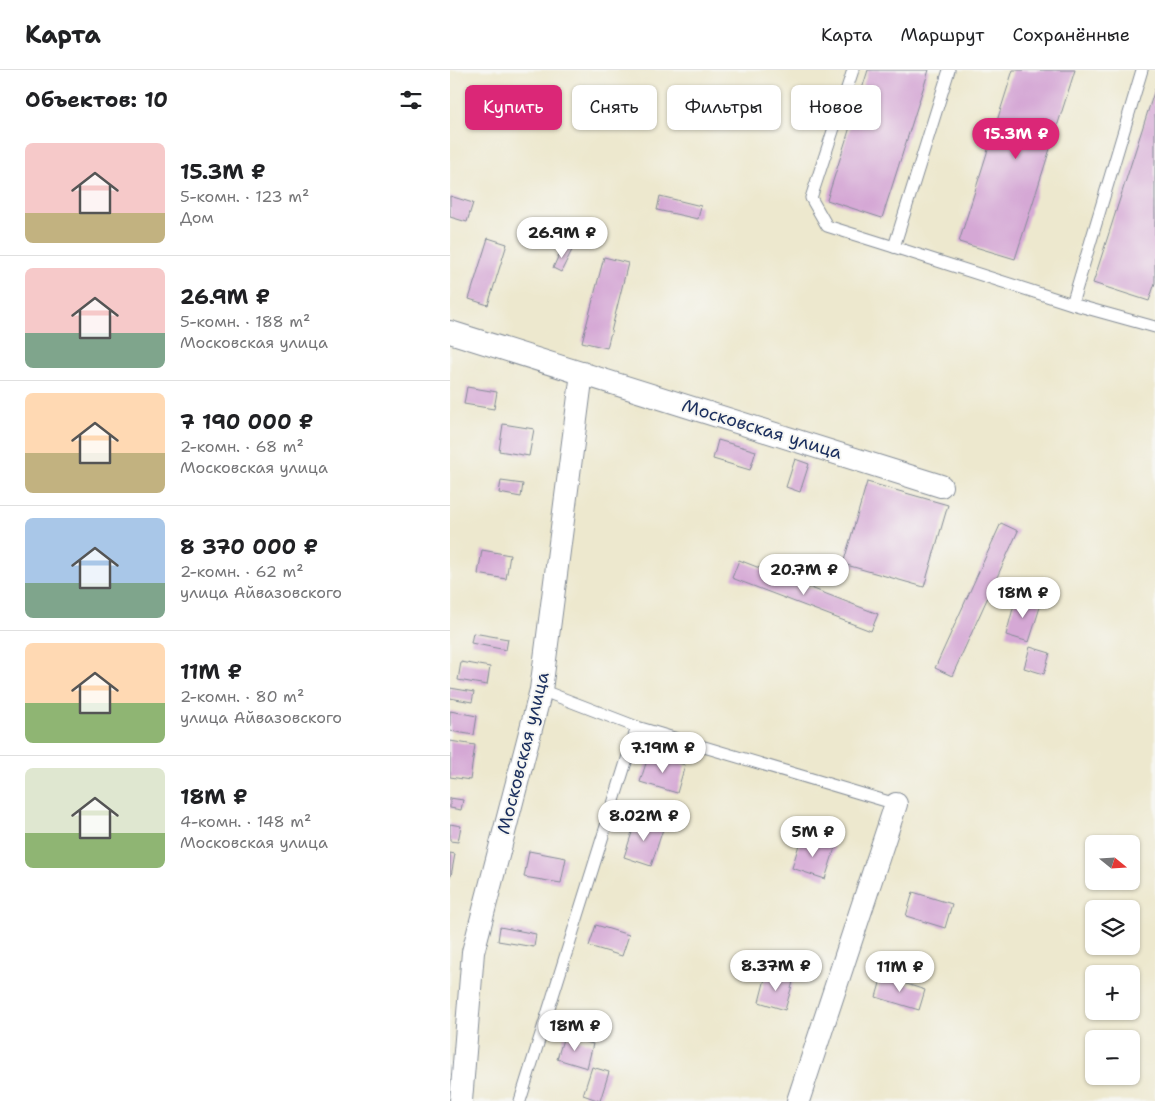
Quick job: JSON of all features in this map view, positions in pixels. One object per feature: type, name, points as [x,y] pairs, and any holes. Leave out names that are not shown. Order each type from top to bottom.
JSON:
[{"type":"street","name":"Московская улица","points":[[450,332],[941,486]]},
{"type":"street","name":"Московская улица","points":[[461,1101],[472,952],[540,690],[582,373]]},
{"type":"street","points":[[798,1101],[896,804]]},
{"type":"lane","points":[[853,70],[811,198],[827,226],[1072,304],[1155,327]]},
{"type":"lane","points":[[894,247],[949,70]]},
{"type":"lane","points":[[1072,304],[1142,70]]},
{"type":"lane","points":[[540,690],[637,727],[896,804]]},
{"type":"lane","points":[[520,1101],[637,727]]},
{"type":"building","points":[[868,70],[929,70],[882,218],[827,200],[849,130],[881,130],[881,85],[863,85]]},
{"type":"building","points":[[1013,70],[1075,70],[1015,259],[959,242]]},
{"type":"building","points":[[1155,89],[1155,283],[1149,301],[1093,283]]},
{"type":"building","points":[[450,196],[473,203],[467,222],[450,217]]},
{"type":"building","points":[[660,196],[701,206],[698,219],[657,210]]},
{"type":"building","points":[[488,238],[507,244],[488,305],[469,299]]},
{"type":"building","points":[[563,246],[572,250],[561,272],[553,268]]},
{"type":"building","points":[[604,257],[628,263],[607,348],[582,342]]},
{"type":"building","points":[[467,387],[497,392],[494,409],[464,404]]},
{"type":"building","points":[[503,424],[534,429],[529,456],[499,451]]},
{"type":"building","points":[[718,440],[756,451],[750,470],[713,459]]},
{"type":"building","points":[[795,459],[809,464],[800,492],[786,487]]},
{"type":"building","points":[[501,481],[523,484],[521,497],[499,493]]},
{"type":"building","points":[[867,482],[948,505],[924,587],[843,564]]},
{"type":"building","points":[[1001,523],[1018,531],[952,676],[935,668]]},
{"type":"building","points":[[482,550],[510,555],[506,579],[478,574]]},
{"type":"building","points":[[739,560],[878,614],[871,631],[732,578]]},
{"type":"building","points":[[1016,597],[1041,604],[1029,642],[1006,635]]},
{"type":"building","points":[[473,633],[508,639],[506,650],[471,643]]},
{"type":"building","points":[[1030,647],[1050,653],[1044,674],[1024,668]]},
{"type":"building","points":[[461,662],[490,667],[487,685],[458,680]]},
{"type":"building","points":[[450,688],[474,692],[472,702],[450,698]]},
{"type":"building","points":[[450,711],[477,716],[474,735],[450,731]]},
{"type":"building","points":[[450,741],[475,745],[470,780],[450,777]]},
{"type":"building","points":[[649,754],[685,765],[677,793],[640,782]]},
{"type":"building","points":[[450,798],[463,800],[461,810],[450,808]]},
{"type":"building","points":[[637,817],[664,826],[651,866],[624,857]]},
{"type":"building","points":[[450,824],[461,826],[458,842],[450,841]]},
{"type":"building","points":[[801,838],[835,848],[825,879],[792,868]]},
{"type":"building","points":[[529,851],[566,858],[561,883],[524,877]]},
{"type":"building","points":[[450,853],[455,854],[451,876],[450,876]]},
{"type":"building","points":[[913,892],[952,904],[945,928],[906,916]]},
{"type":"building","points":[[596,925],[629,935],[622,956],[589,946]]},
{"type":"building","points":[[500,927],[536,934],[534,947],[498,941]]},
{"type":"building","points":[[766,975],[793,982],[785,1010],[759,1002]]},
{"type":"building","points":[[882,976],[925,990],[919,1010],[876,997]]},
{"type":"building","points":[[564,1036],[593,1044],[587,1068],[557,1059]]},
{"type":"building","points":[[592,1067],[609,1072],[600,1101],[583,1095]]}]
